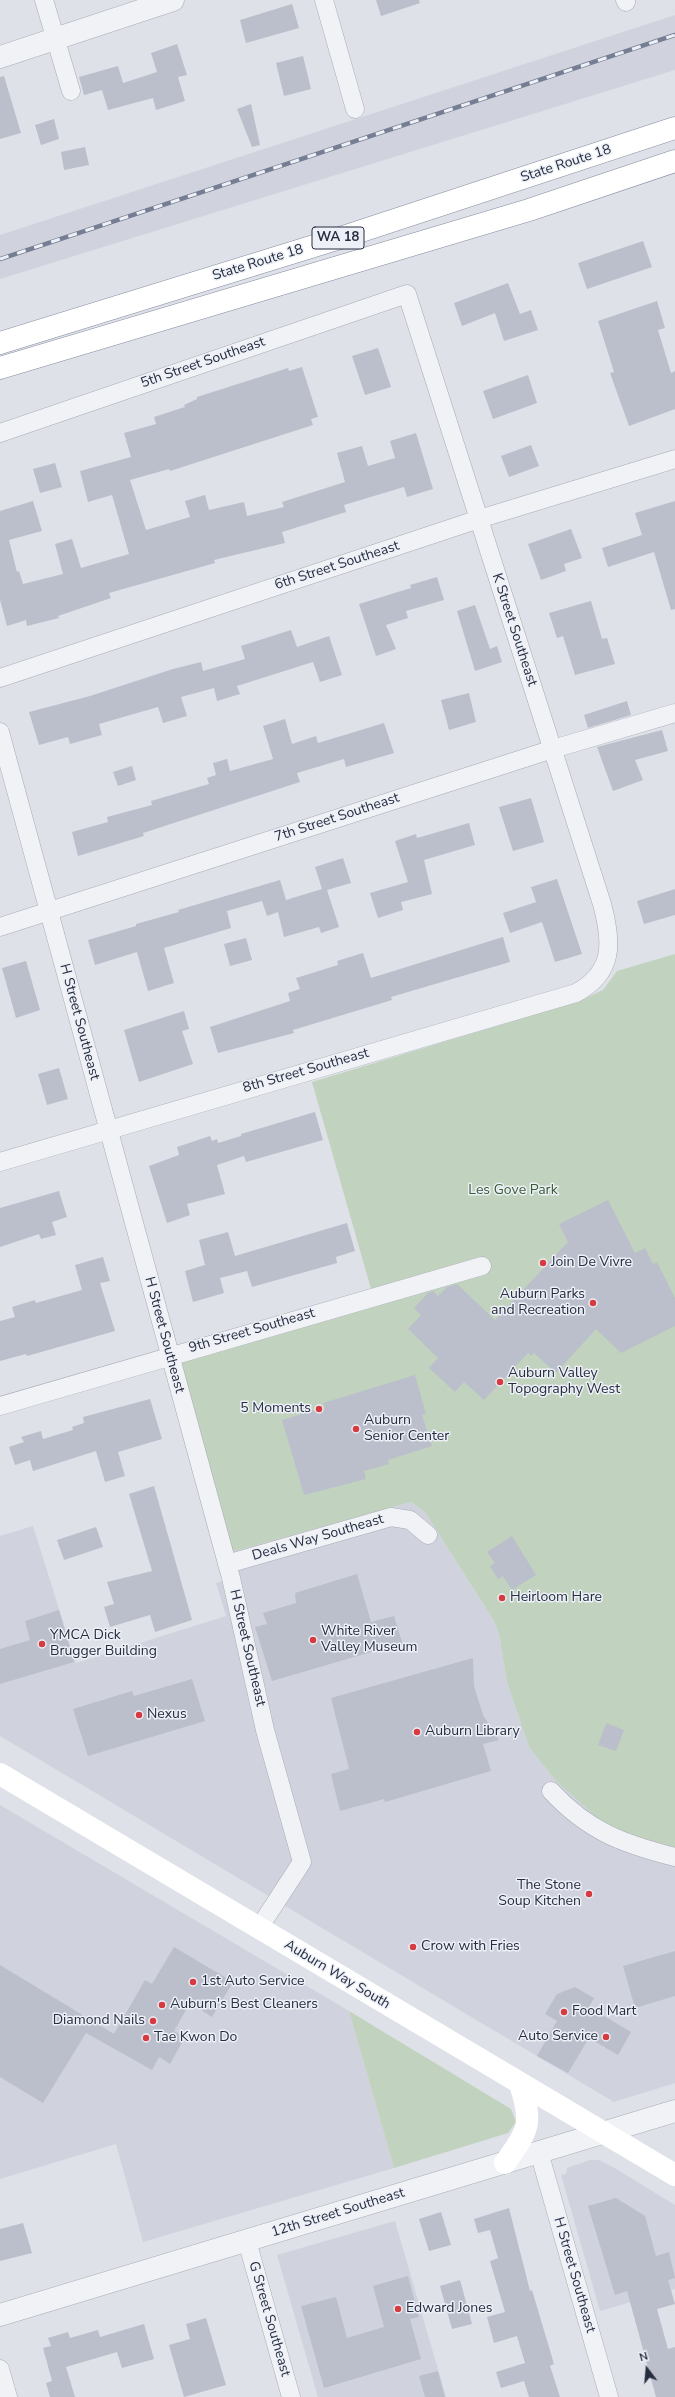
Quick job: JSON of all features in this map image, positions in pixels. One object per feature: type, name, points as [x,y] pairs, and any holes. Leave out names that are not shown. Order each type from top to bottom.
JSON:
[{"type":"main road","name":"State Route 18","points":[[0,343],[340,238],[675,128]]},
{"type":"main road","name":"State Route 18","points":[[0,368],[529,210],[675,161]]},
{"type":"main road","name":"Auburn Way South","points":[[0,1774],[520,2084],[675,2174]]},
{"type":"main road","points":[[505,2163],[522,2139],[528,2124],[528,2107],[520,2084]]},
{"type":"street","points":[[44,0],[71,91]]},
{"type":"street","points":[[0,58],[174,0]]},
{"type":"street","points":[[324,0],[355,109]]},
{"type":"street","name":"5th Street Southeast","points":[[0,433],[406,294]]},
{"type":"street","name":"K Street Southeast","points":[[406,294],[553,749],[608,926],[609,950],[603,967]]},
{"type":"street","name":"6th Street Southeast","points":[[0,678],[479,520],[675,459]]},
{"type":"street","name":"7th Street Southeast","points":[[0,927],[553,749],[675,713]]},
{"type":"street","name":"H Street Southeast","points":[[0,732],[227,1564],[265,1730],[302,1862],[259,1928]]},
{"type":"street","name":"8th Street Southeast","points":[[0,1162],[576,993],[591,983],[603,967]]},
{"type":"street","name":"9th Street Southeast","points":[[0,1406],[170,1355],[482,1266]]},
{"type":"street","name":"Deals Way Southeast","points":[[227,1564],[391,1517],[410,1520],[428,1536]]},
{"type":"street","points":[[551,1791],[582,1819],[596,1829],[631,1846],[675,1857]]},
{"type":"street","name":"12th Street Southeast","points":[[0,2315],[675,2111]]},
{"type":"street","name":"H Street Southeast","points":[[539,2152],[609,2397]]},
{"type":"street","name":"G Street Southeast","points":[[247,2241],[291,2397]]},
{"type":"street","points":[[0,2369],[8,2397]]},
{"type":"shaded area","points":[[675,15],[675,70],[0,279],[0,235]]},
{"type":"shaded area","points":[[411,1502],[425,1512],[494,1621],[499,1634],[507,1682],[529,1747],[555,1780],[675,1850],[675,2083],[614,2102],[0,1736],[0,1536],[33,1526],[76,1663],[226,1616],[216,1583],[230,1578],[224,1554]]},
{"type":"shaded area","points":[[0,1805],[349,2011],[394,2168],[143,2242],[116,2144],[0,2179]]},
{"type":"shaded area","points":[[590,2160],[599,2160],[618,2170],[675,2205],[675,2289],[600,2311],[561,2175],[566,2174],[567,2168]]},
{"type":"shaded area","points":[[395,2221],[446,2397],[318,2397],[277,2255]]},
{"type":"green space","name":"Les Gove Park","points":[[675,954],[675,1850],[619,1834],[602,1822],[555,1780],[529,1747],[507,1682],[499,1634],[494,1621],[425,1512],[411,1502],[224,1554],[170,1355],[373,1296],[312,1082],[582,1000],[603,990],[617,971]]},
{"type":"green space","points":[[349,2011],[511,2109],[516,2122],[508,2133],[394,2168]]},
{"type":"building","points":[[376,0],[419,0],[420,3],[381,16]]},
{"type":"building","points":[[292,4],[299,28],[246,43],[240,20]]},
{"type":"building","points":[[177,44],[187,75],[178,77],[185,101],[156,110],[153,98],[108,110],[102,90],[84,95],[79,77],[118,66],[123,83],[157,72],[151,53]]},
{"type":"building","points":[[303,56],[311,89],[284,96],[276,63]]},
{"type":"building","points":[[4,76],[21,133],[0,139],[0,77]]},
{"type":"building","points":[[251,104],[260,145],[252,147],[237,109]]},
{"type":"building","points":[[54,119],[59,139],[41,145],[35,125]]},
{"type":"building","points":[[85,147],[89,165],[64,170],[61,152]]},
{"type":"building","points":[[643,241],[652,267],[587,289],[578,263]]},
{"type":"building","points":[[508,283],[520,314],[531,310],[538,330],[504,341],[495,313],[462,326],[454,303]]},
{"type":"building","points":[[657,301],[665,328],[658,330],[671,373],[675,371],[675,409],[629,426],[610,373],[614,372],[598,321]]},
{"type":"building","points":[[378,348],[391,387],[365,395],[352,356]]},
{"type":"building","points":[[302,367],[318,417],[311,419],[313,425],[170,471],[169,469],[130,480],[146,530],[190,517],[185,501],[205,495],[209,510],[244,502],[247,516],[284,507],[282,502],[345,482],[337,453],[362,446],[368,466],[395,458],[390,441],[416,433],[433,489],[407,497],[404,487],[344,505],[346,512],[282,532],[285,543],[214,560],[215,563],[109,593],[111,598],[58,616],[59,618],[27,626],[26,620],[7,626],[0,600],[0,511],[33,501],[42,531],[9,540],[17,572],[19,571],[23,584],[63,574],[55,544],[72,539],[81,568],[129,554],[112,495],[88,502],[80,471],[131,457],[124,433],[156,424],[154,417],[185,407],[184,405],[197,399],[197,397],[288,368],[289,371]]},
{"type":"building","points":[[528,375],[537,403],[493,419],[483,391]]},
{"type":"building","points":[[531,445],[539,466],[509,477],[501,456]]},
{"type":"building","points":[[55,463],[62,487],[40,493],[33,469]]},
{"type":"building","points":[[675,501],[675,609],[671,610],[654,552],[608,567],[602,548],[642,535],[635,513]]},
{"type":"building","points":[[571,529],[582,558],[564,564],[566,571],[541,580],[528,544]]},
{"type":"building","points":[[437,577],[444,600],[406,611],[408,618],[386,625],[396,649],[376,656],[359,604],[411,588],[410,585]]},
{"type":"building","points":[[591,601],[602,639],[607,638],[615,664],[575,675],[563,636],[557,638],[549,613]]},
{"type":"building","points":[[475,605],[490,649],[497,646],[502,662],[475,671],[457,611]]},
{"type":"building","points":[[291,630],[297,647],[329,636],[342,675],[320,682],[313,662],[237,686],[240,694],[217,701],[214,688],[181,697],[187,716],[163,723],[158,707],[99,724],[102,735],[70,744],[68,737],[39,745],[29,712],[90,696],[173,669],[201,662],[203,671],[245,659],[241,646]]},
{"type":"building","points":[[469,693],[476,722],[449,730],[441,700]]},
{"type":"building","points":[[627,701],[631,715],[588,728],[584,715]]},
{"type":"building","points":[[285,719],[292,744],[316,736],[318,743],[384,723],[394,753],[346,767],[344,759],[297,773],[300,782],[143,833],[144,836],[78,856],[72,832],[108,822],[107,817],[152,805],[151,801],[209,784],[207,778],[216,775],[213,763],[227,759],[230,771],[273,759],[263,726]]},
{"type":"building","points":[[662,730],[668,751],[635,760],[643,780],[613,791],[597,747]]},
{"type":"building","points":[[132,766],[136,780],[118,786],[113,772]]},
{"type":"building","points":[[531,798],[544,842],[513,851],[499,807]]},
{"type":"building","points":[[469,823],[475,845],[424,860],[432,894],[401,902],[403,910],[378,918],[370,893],[408,882],[395,841],[416,834],[417,838]]},
{"type":"building","points":[[343,858],[351,883],[327,890],[339,927],[321,933],[319,927],[284,937],[278,912],[267,916],[262,901],[227,911],[231,928],[164,948],[174,983],[148,991],[137,952],[95,965],[88,940],[179,912],[178,910],[280,880],[286,900],[322,889],[315,867]]},
{"type":"building","points":[[557,879],[582,954],[555,962],[542,922],[510,933],[503,913],[536,902],[531,887]]},
{"type":"building","points":[[675,889],[675,915],[644,924],[637,901]]},
{"type":"building","points":[[503,937],[510,962],[391,997],[392,1000],[293,1030],[294,1033],[218,1053],[210,1027],[290,1001],[288,993],[300,989],[296,978],[338,965],[337,961],[363,953],[371,978]]},
{"type":"building","points":[[246,938],[252,960],[230,966],[224,944]]},
{"type":"building","points":[[26,961],[40,1010],[16,1018],[2,968]]},
{"type":"building","points":[[184,1011],[189,1029],[182,1031],[193,1064],[139,1082],[124,1030]]},
{"type":"building","points":[[59,1068],[68,1099],[47,1105],[38,1074]]},
{"type":"building","points":[[315,1112],[323,1140],[246,1162],[244,1156],[217,1165],[225,1194],[187,1204],[190,1215],[167,1223],[149,1166],[179,1155],[177,1147],[210,1136],[212,1141],[217,1139],[218,1143],[241,1136],[241,1134]]},
{"type":"building","points":[[59,1191],[67,1217],[52,1222],[56,1235],[41,1239],[39,1234],[0,1247],[0,1208]]},
{"type":"building","name":"Auburn Parks and Recreation","points":[[608,1200],[635,1253],[645,1248],[653,1264],[657,1262],[675,1298],[675,1326],[621,1353],[596,1329],[556,1373],[534,1353],[531,1356],[528,1353],[484,1400],[464,1382],[455,1392],[429,1368],[438,1358],[408,1329],[421,1315],[414,1308],[428,1293],[433,1291],[438,1296],[447,1287],[457,1284],[495,1320],[568,1242],[559,1224]]},
{"type":"building","points":[[347,1223],[355,1251],[336,1257],[337,1263],[252,1287],[247,1271],[220,1278],[224,1293],[193,1302],[185,1271],[205,1265],[199,1240],[228,1232],[235,1256]]},
{"type":"building","points":[[103,1257],[110,1281],[100,1283],[115,1331],[27,1356],[26,1354],[0,1361],[0,1321],[15,1317],[12,1307],[35,1300],[36,1303],[82,1290],[75,1265]]},
{"type":"building","name":"Auburn Senior Center","points":[[415,1375],[426,1414],[422,1415],[432,1446],[388,1460],[389,1464],[364,1471],[366,1479],[304,1495],[282,1420],[325,1407],[323,1403]]},
{"type":"building","points":[[150,1399],[162,1439],[118,1452],[125,1476],[105,1482],[96,1451],[33,1471],[30,1460],[15,1465],[9,1447],[24,1442],[21,1437],[41,1431],[43,1439],[73,1430],[72,1427],[84,1423],[83,1417]]},
{"type":"building","points":[[154,1486],[192,1620],[155,1632],[150,1615],[110,1627],[104,1607],[114,1604],[107,1582],[152,1571],[129,1494]]},
{"type":"building","points":[[96,1527],[103,1547],[64,1560],[57,1540]]},
{"type":"building","points":[[512,1536],[536,1575],[512,1590],[503,1576],[498,1579],[490,1566],[495,1563],[487,1552]]},
{"type":"building","name":"White River Valley Museum","points":[[357,1574],[371,1622],[394,1616],[403,1645],[378,1652],[378,1650],[272,1681],[255,1627],[267,1624],[263,1613],[296,1603],[295,1593]]},
{"type":"building","name":"YMCA Dick Brugger Building","points":[[59,1610],[74,1662],[0,1684],[0,1649],[30,1640],[25,1621]]},
{"type":"building","name":"Auburn Library","points":[[473,1658],[474,1686],[483,1715],[499,1740],[483,1744],[491,1771],[385,1802],[384,1799],[340,1811],[331,1774],[349,1769],[331,1698]]},
{"type":"building","name":"Nexus","points":[[192,1679],[205,1721],[88,1756],[73,1709],[132,1691],[134,1696]]},
{"type":"building","points":[[606,1723],[624,1730],[616,1751],[598,1745]]},
{"type":"building","points":[[174,1947],[233,1982],[212,2017],[190,2003],[174,2031],[185,2037],[170,2064],[159,2057],[152,2070],[86,2033],[43,2103],[0,2077],[0,1965],[114,2034],[145,1980],[152,1984]]},
{"type":"building","points":[[675,1951],[675,1996],[635,2008],[623,1966]]},
{"type":"building","points":[[575,1987],[594,1998],[589,2007],[631,2032],[618,2055],[589,2038],[568,2073],[537,2056],[557,2021],[545,2014],[557,1994]]},
{"type":"building","points":[[616,2198],[645,2216],[656,2256],[669,2252],[675,2278],[668,2280],[675,2304],[657,2309],[668,2349],[675,2347],[675,2397],[656,2397],[627,2291],[615,2295],[588,2206]]},
{"type":"building","points":[[509,2208],[530,2291],[532,2290],[554,2364],[550,2366],[560,2397],[529,2397],[524,2381],[501,2388],[496,2372],[525,2363],[517,2336],[494,2343],[487,2317],[505,2312],[490,2261],[498,2258],[490,2230],[478,2233],[474,2219]]},
{"type":"building","points":[[441,2212],[451,2245],[429,2251],[419,2219]]},
{"type":"building","points":[[23,2223],[32,2253],[0,2261],[0,2229]]},
{"type":"building","points":[[408,2276],[419,2317],[410,2319],[421,2359],[324,2388],[301,2306],[336,2297],[347,2338],[384,2327],[373,2286]]},
{"type":"building","points":[[460,2280],[472,2324],[452,2329],[440,2286]]},
{"type":"building","points":[[206,2318],[226,2385],[184,2397],[169,2345],[190,2339],[186,2324]]},
{"type":"building","points":[[144,2324],[154,2359],[122,2368],[117,2352],[66,2367],[75,2397],[50,2397],[46,2383],[52,2381],[43,2348],[51,2346],[48,2338],[68,2332],[70,2338],[98,2330],[100,2337]]},
{"type":"building","points":[[438,2371],[445,2397],[425,2397],[419,2376]]},
{"type":"railway","points":[[0,259],[675,35]]},
{"type":"place","name":"Join De Vivre","points":[[543,1263]]},
{"type":"place","name":"Auburn Parks and Recreation","points":[[593,1303]]},
{"type":"place","name":"Auburn Valley Topography West","points":[[500,1382]]},
{"type":"place","name":"5 Moments","points":[[319,1409]]},
{"type":"place","name":"Auburn Senior Center","points":[[356,1429]]},
{"type":"place","name":"Heirloom Hare","points":[[502,1598]]},
{"type":"place","name":"White River Valley Museum","points":[[313,1640]]},
{"type":"place","name":"YMCA Dick Brugger Building","points":[[42,1644]]},
{"type":"place","name":"Nexus","points":[[139,1715]]},
{"type":"place","name":"Auburn Library","points":[[417,1732]]},
{"type":"place","name":"The Stone Soup Kitchen","points":[[589,1894]]},
{"type":"place","name":"Crow with Fries","points":[[413,1947]]},
{"type":"place","name":"1st Auto Service","points":[[193,1982]]},
{"type":"place","name":"Auburn's Best Cleaners","points":[[162,2005]]},
{"type":"place","name":"Food Mart","points":[[564,2012]]},
{"type":"place","name":"Diamond Nails","points":[[153,2021]]},
{"type":"place","name":"Auto Service","points":[[606,2037]]},
{"type":"place","name":"Tae Kwon Do","points":[[146,2038]]},
{"type":"place","name":"Edward Jones","points":[[398,2309]]}]
